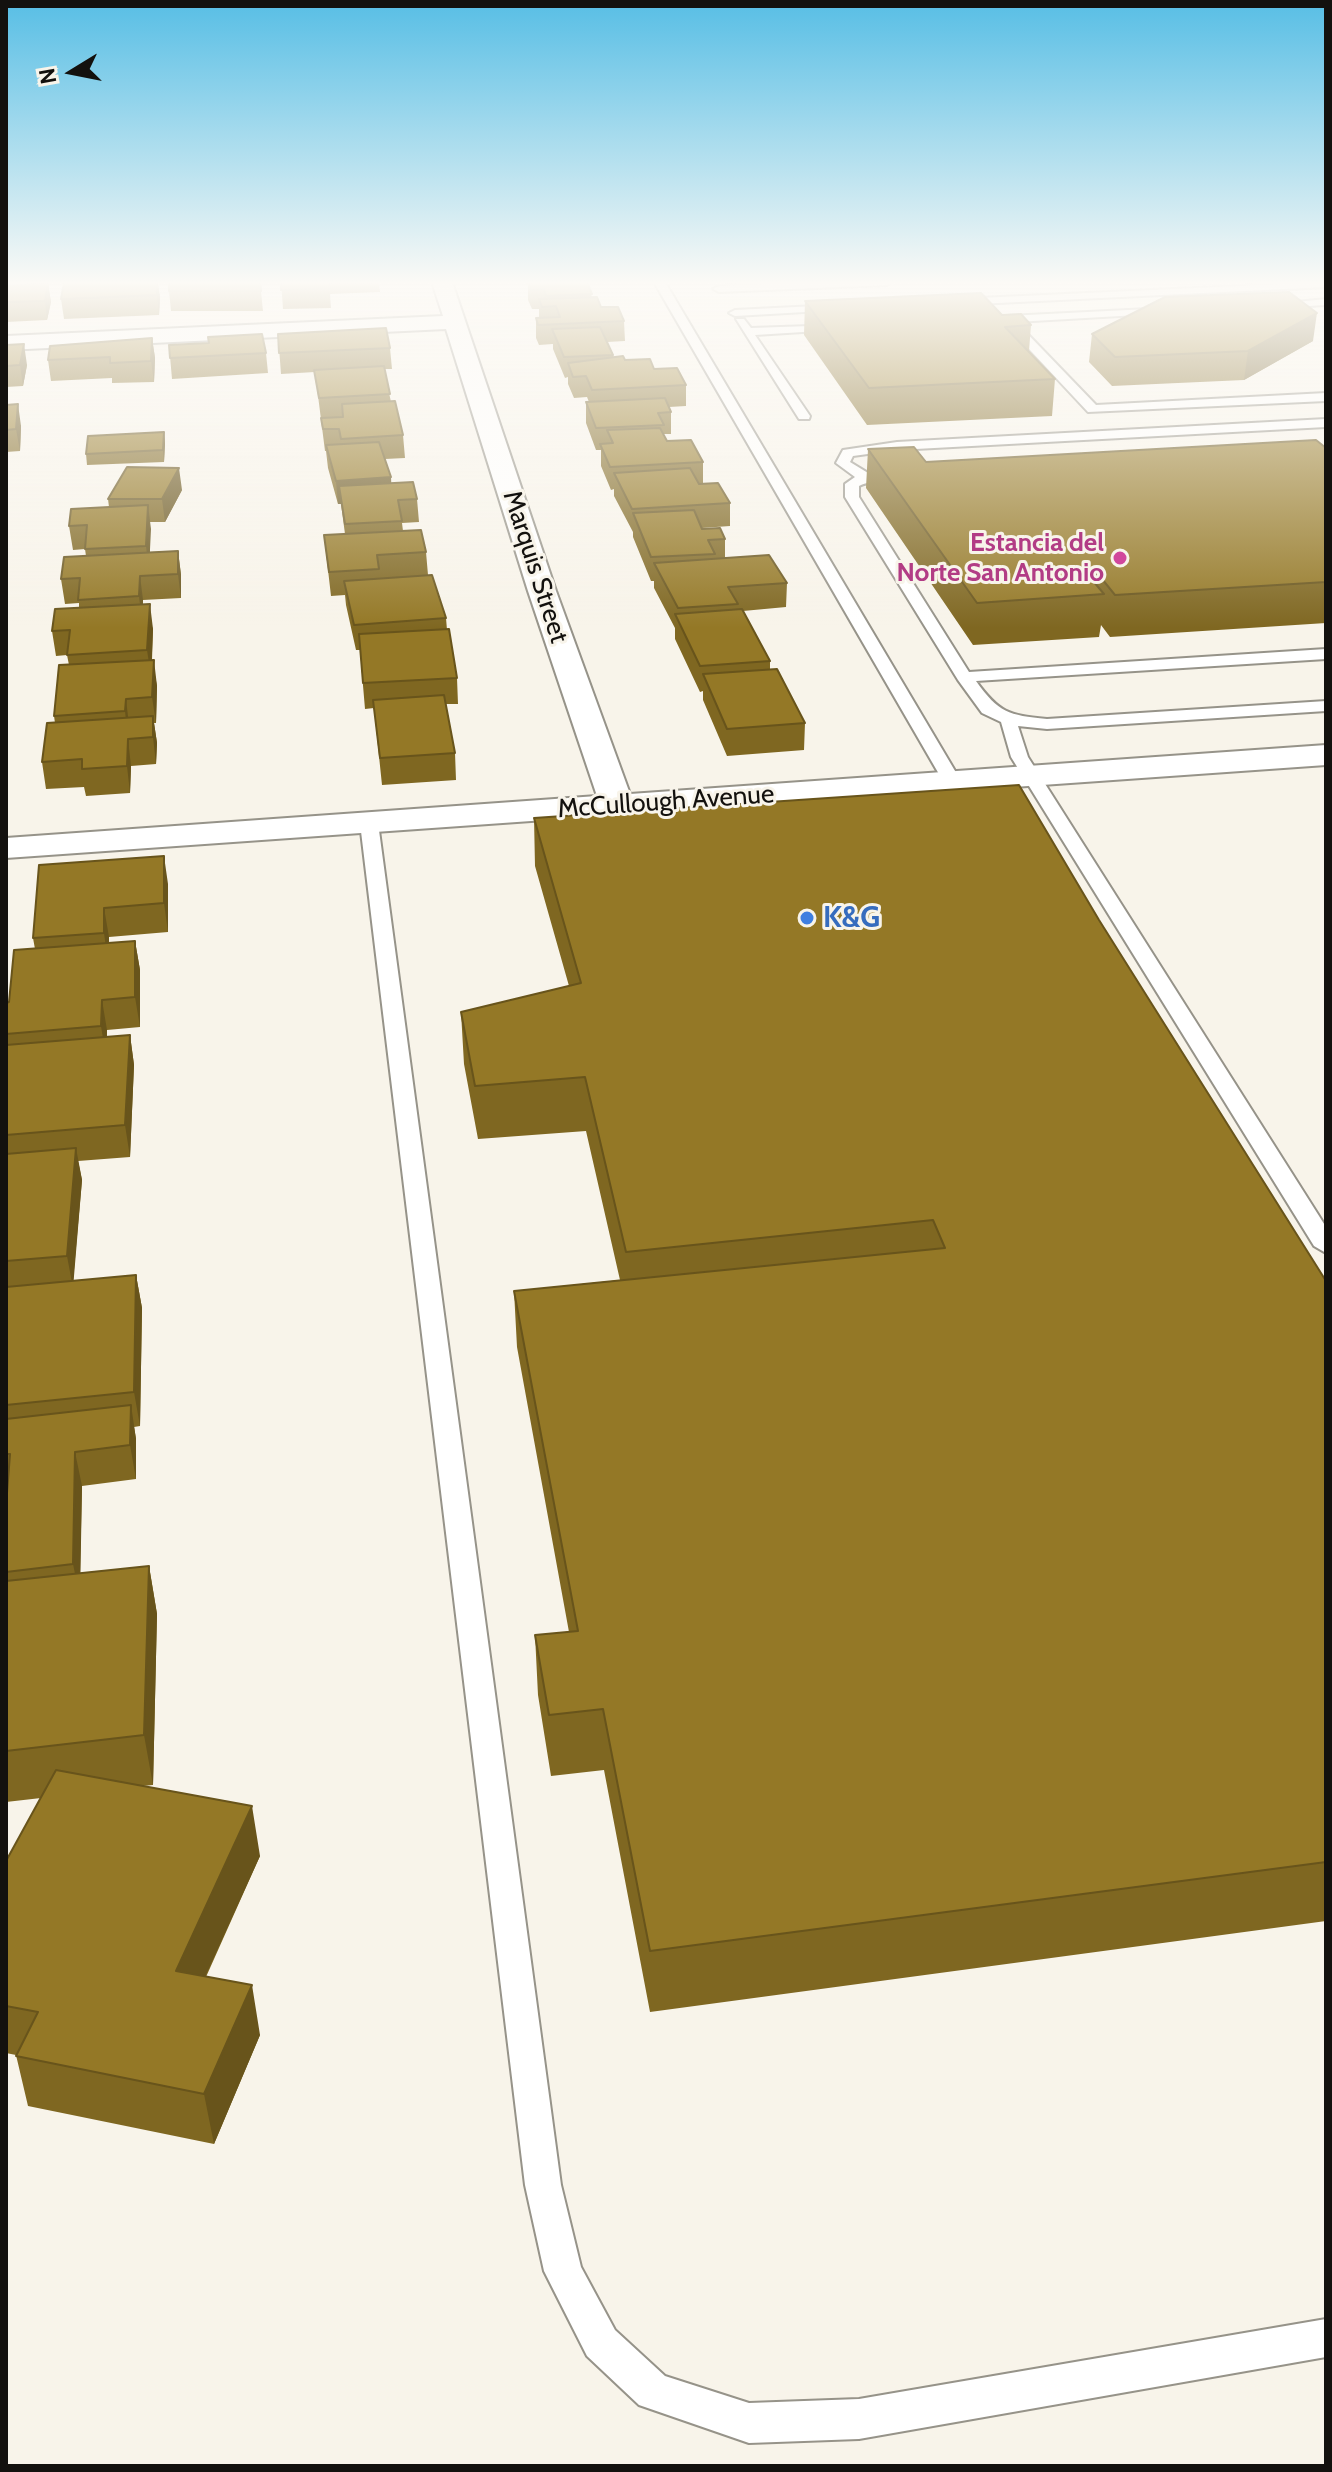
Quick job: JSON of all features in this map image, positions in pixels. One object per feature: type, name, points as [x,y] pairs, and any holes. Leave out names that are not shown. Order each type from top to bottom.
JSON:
[{"type":"street","name":"Marquis Street","points":[[479,397],[542,591],[617,805]]},
{"type":"street","name":"McCullough Avenue","points":[[6,848],[1326,755]]},
{"type":"lane","points":[[727,397],[952,781]]},
{"type":"lane","points":[[791,397],[804,416]]},
{"type":"lane","points":[[1082,397],[1093,409],[1319,397]]},
{"type":"lane","points":[[865,477],[843,463],[848,453],[897,446],[1326,423]]},
{"type":"lane","points":[[911,476],[865,477],[852,484],[852,497],[964,677],[988,709],[1009,720],[1047,724],[1326,706]]},
{"type":"lane","points":[[964,677],[1326,654]]},
{"type":"lane","points":[[1009,720],[1013,747],[1326,1246]]},
{"type":"lane","points":[[369,823],[543,2185],[563,2271],[601,2343],[653,2391],[749,2423],[859,2419],[1326,2338]]},
{"type":"building","points":[[665,398],[671,412],[658,413],[664,425],[596,428],[586,402]]},
{"type":"building","points":[[395,401],[403,435],[341,439],[339,429],[323,429],[321,418],[343,417],[342,404]]},
{"type":"building","points":[[18,404],[16,429],[6,430],[6,405]]},
{"type":"building","points":[[660,428],[667,441],[691,440],[703,462],[610,467],[600,444],[613,443],[607,430]]},
{"type":"building","points":[[164,432],[163,450],[86,454],[88,436]]},
{"type":"building","name":"Estancia del Norte San Antonio","points":[[1316,440],[1326,448],[1326,582],[1115,595],[1098,574],[1088,575],[1104,594],[977,603],[868,449],[914,447],[926,462]]},
{"type":"building","points":[[379,442],[391,477],[336,481],[326,445]]},
{"type":"building","points":[[127,467],[179,468],[162,499],[108,499]]},
{"type":"building","points":[[690,468],[699,484],[718,483],[730,503],[632,509],[614,473]]},
{"type":"building","points":[[413,482],[417,499],[398,500],[402,521],[345,524],[339,486]]},
{"type":"building","points":[[148,505],[146,546],[85,549],[87,525],[69,526],[71,509]]},
{"type":"building","points":[[694,510],[702,529],[720,528],[725,539],[708,540],[715,554],[651,557],[633,513]]},
{"type":"building","points":[[421,530],[426,552],[377,555],[379,569],[329,572],[324,535]]},
{"type":"building","points":[[178,551],[178,574],[140,576],[139,596],[78,600],[80,578],[61,579],[64,557]]},
{"type":"building","points":[[769,555],[787,583],[728,587],[738,604],[678,608],[654,563]]},
{"type":"building","points":[[432,575],[446,618],[354,625],[344,581]]},
{"type":"building","points":[[150,604],[147,650],[67,655],[70,630],[52,631],[55,609]]},
{"type":"building","points":[[742,609],[770,661],[700,666],[675,614]]},
{"type":"building","points":[[449,629],[457,678],[363,683],[359,634]]},
{"type":"building","points":[[154,660],[152,697],[126,699],[125,711],[54,716],[59,665]]},
{"type":"building","points":[[777,669],[805,723],[727,729],[703,674]]},
{"type":"building","points":[[444,695],[455,753],[380,758],[373,700]]},
{"type":"building","points":[[153,716],[153,737],[128,739],[127,766],[82,769],[82,759],[42,762],[47,723]]},
{"type":"building","points":[[1019,785],[1099,920],[1326,1281],[1326,1862],[650,1951],[603,1709],[549,1715],[535,1635],[578,1631],[514,1291],[945,1248],[933,1220],[626,1252],[585,1077],[475,1086],[461,1012],[581,983],[534,818]]},
{"type":"building","points":[[164,856],[164,903],[104,908],[104,933],[33,938],[39,865]]},
{"type":"building","points":[[135,941],[135,997],[102,1000],[101,1026],[6,1034],[6,1003],[9,1002],[14,950]]},
{"type":"building","points":[[130,1035],[125,1125],[6,1135],[6,1045]]},
{"type":"building","points":[[76,1148],[67,1256],[6,1261],[6,1154]]},
{"type":"building","points":[[136,1275],[134,1392],[6,1405],[6,1287]]},
{"type":"building","points":[[131,1405],[130,1445],[75,1452],[73,1564],[6,1572],[10,1454],[6,1454],[6,1419]]},
{"type":"building","points":[[149,1566],[144,1735],[6,1751],[6,1581]]},
{"type":"building","points":[[56,1770],[252,1806],[176,1971],[252,1985],[204,2094],[16,2056],[38,2012],[6,2006],[6,1861]]},
{"type":"place","name":"Estancia del Norte San Antonio","points":[[1120,558]]},
{"type":"place","name":"K&G","points":[[807,918]]}]
